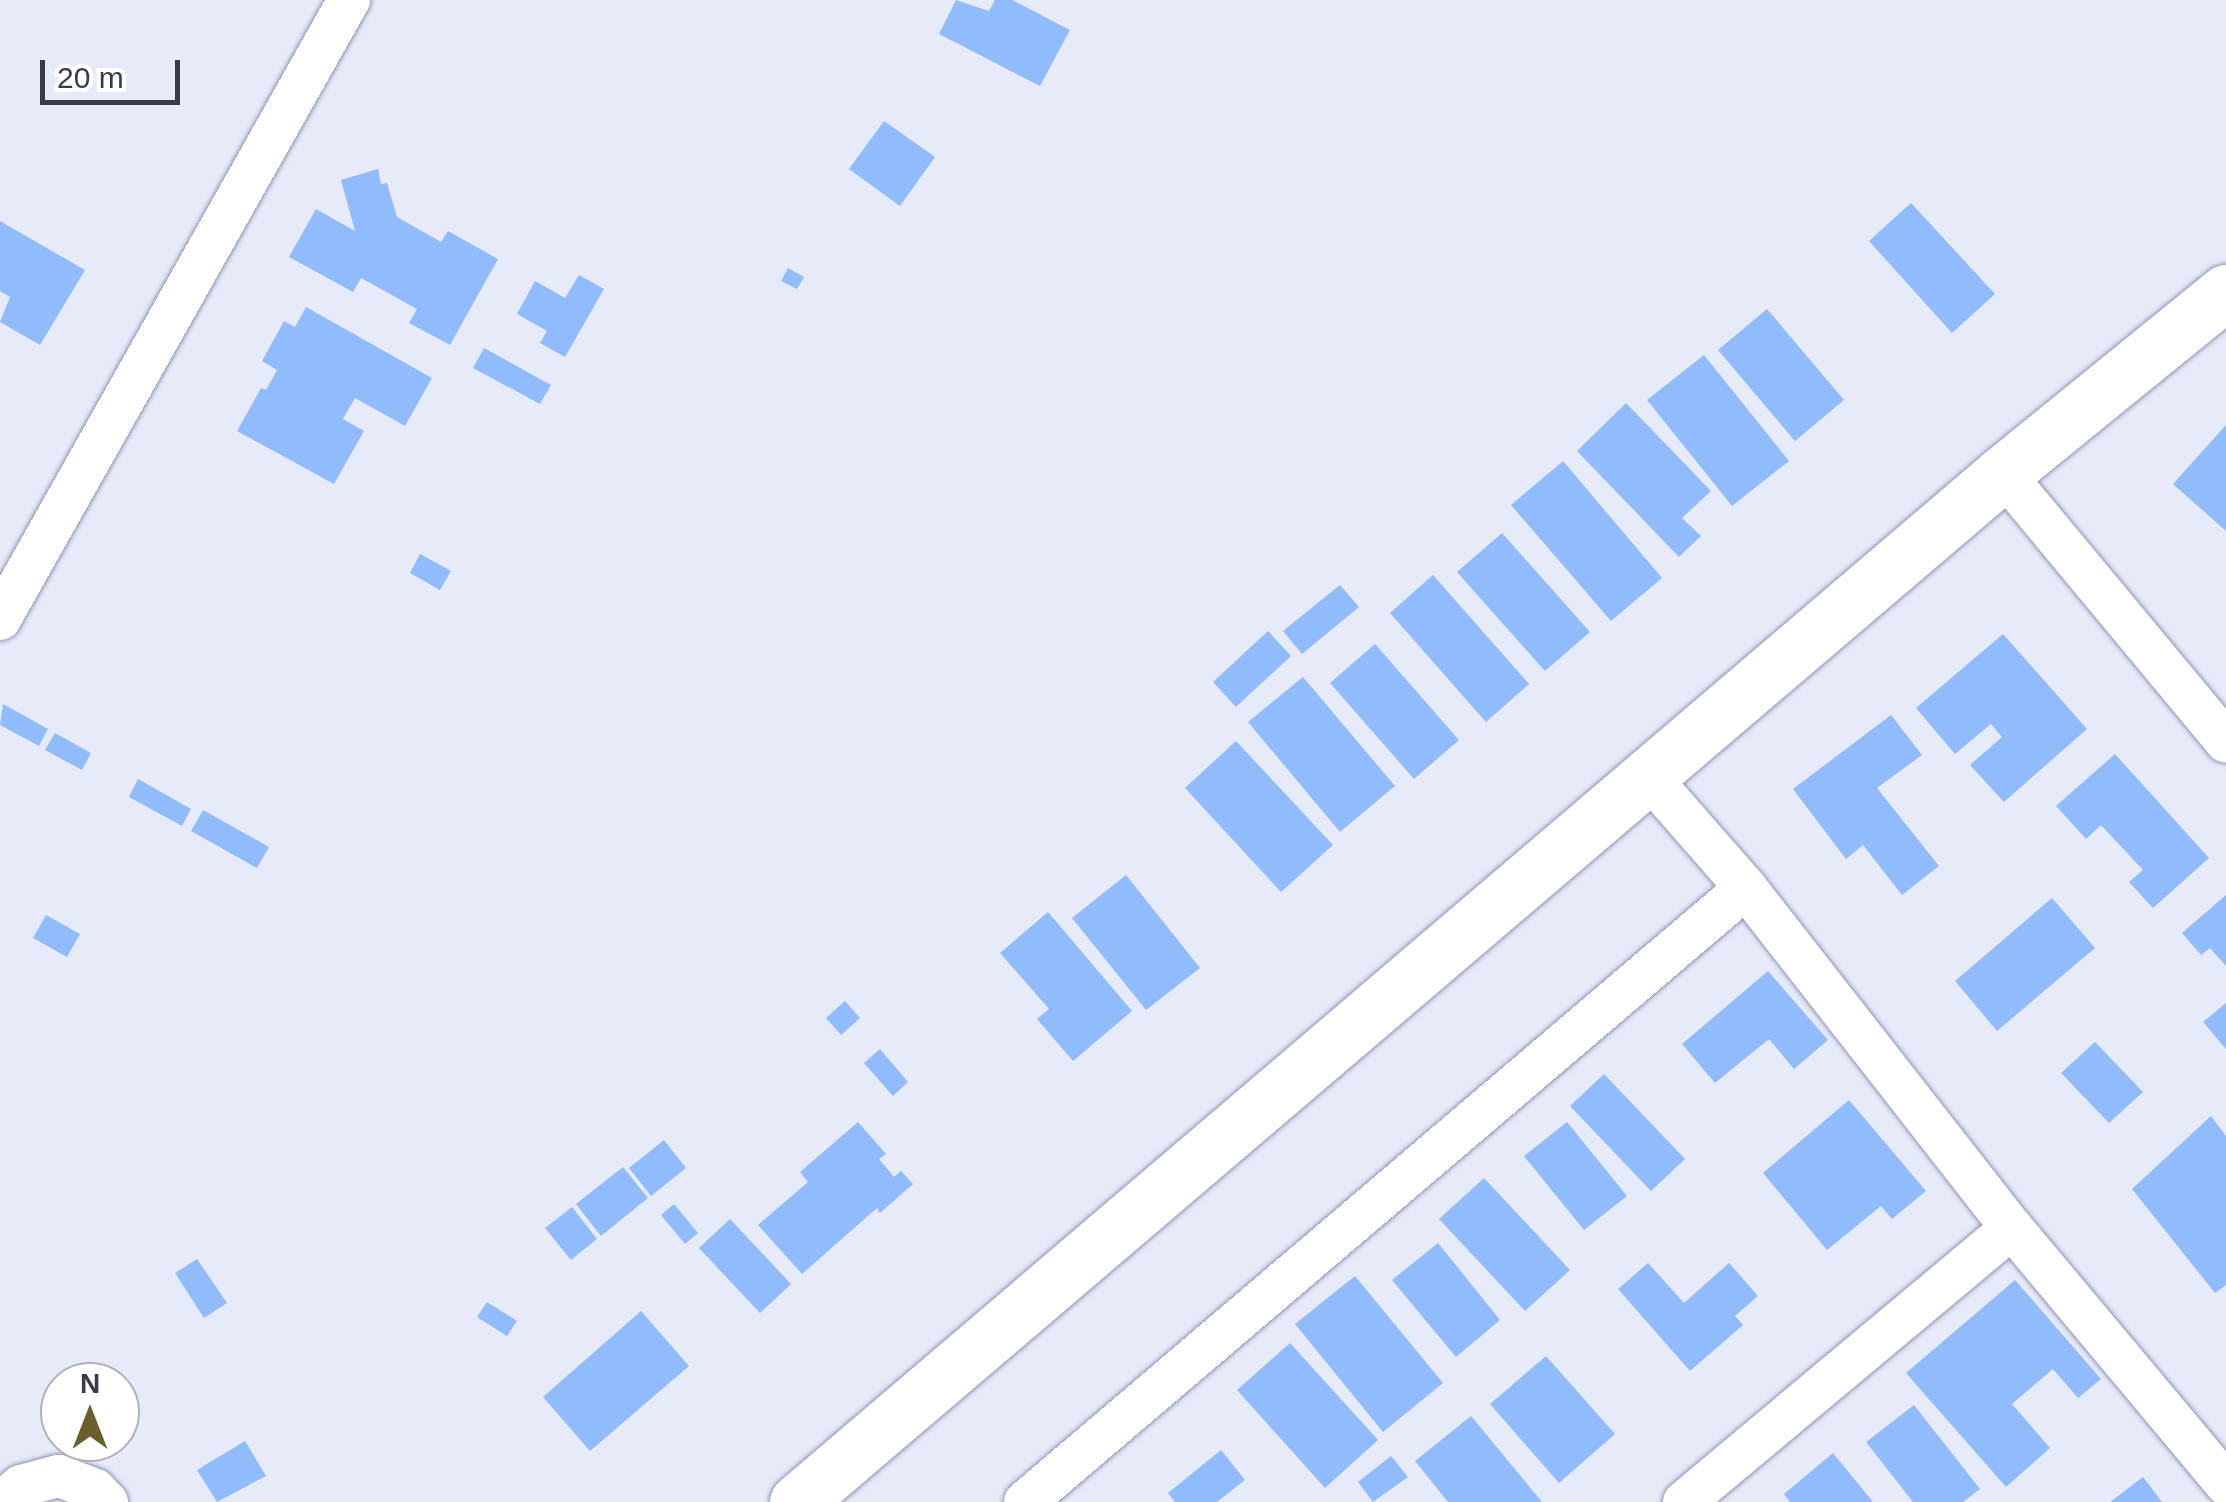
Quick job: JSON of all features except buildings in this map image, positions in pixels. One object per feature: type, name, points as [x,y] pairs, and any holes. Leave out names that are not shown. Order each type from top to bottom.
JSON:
[{"type":"street","points":[[0,619],[349,0]]},
{"type":"street","points":[[796,1502],[2003,473],[2226,292]]},
{"type":"street","points":[[2003,473],[2226,742]]},
{"type":"street","points":[[1648,776],[1746,888],[2012,1228],[2226,1484]]},
{"type":"street","points":[[1025,1502],[1746,888]]},
{"type":"street","points":[[1684,1502],[2012,1228]]},
{"type":"street","points":[[2,1502],[21,1486],[60,1476],[95,1490],[107,1502]]}]
